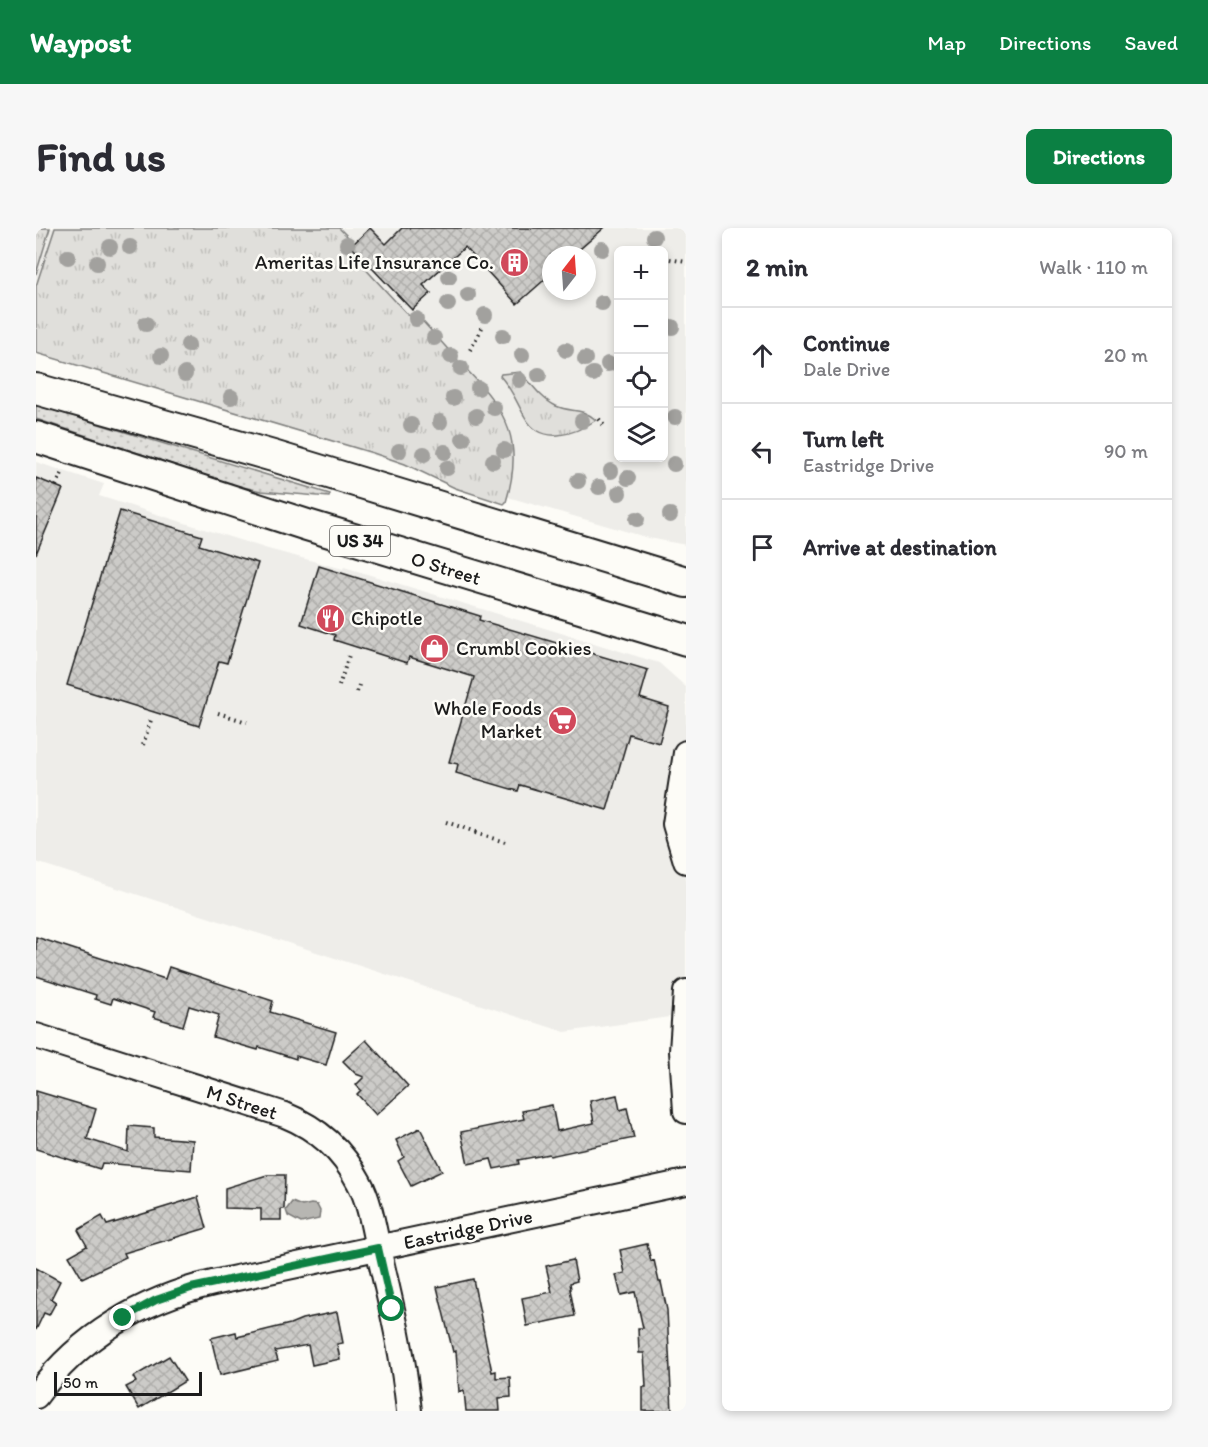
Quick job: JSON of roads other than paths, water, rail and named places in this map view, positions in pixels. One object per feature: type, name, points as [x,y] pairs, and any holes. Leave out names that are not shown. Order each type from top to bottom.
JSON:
[{"type":"main road","points":[[36,389],[284,460],[686,582]]},
{"type":"main road","name":"O Street","points":[[36,437],[296,522],[686,640]]},
{"type":"street","points":[[686,753],[675,824],[686,854],[686,861]]},
{"type":"street","points":[[686,992],[682,1051],[686,1111]]},
{"type":"street","name":"M Street","points":[[36,1036],[300,1122],[333,1146],[359,1182],[366,1199],[398,1340],[409,1411]]},
{"type":"street","name":"Eastridge Drive","points":[[39,1387],[100,1333],[140,1308],[165,1297],[213,1283],[686,1182]]},
{"type":"place","name":"Ameritas Life Insurance Co.","points":[[515,262]]},
{"type":"place","name":"Chipotle","points":[[330,618]]},
{"type":"place","name":"Crumbl Cookies","points":[[435,648]]},
{"type":"place","name":"Whole Foods Market","points":[[563,720]]}]
